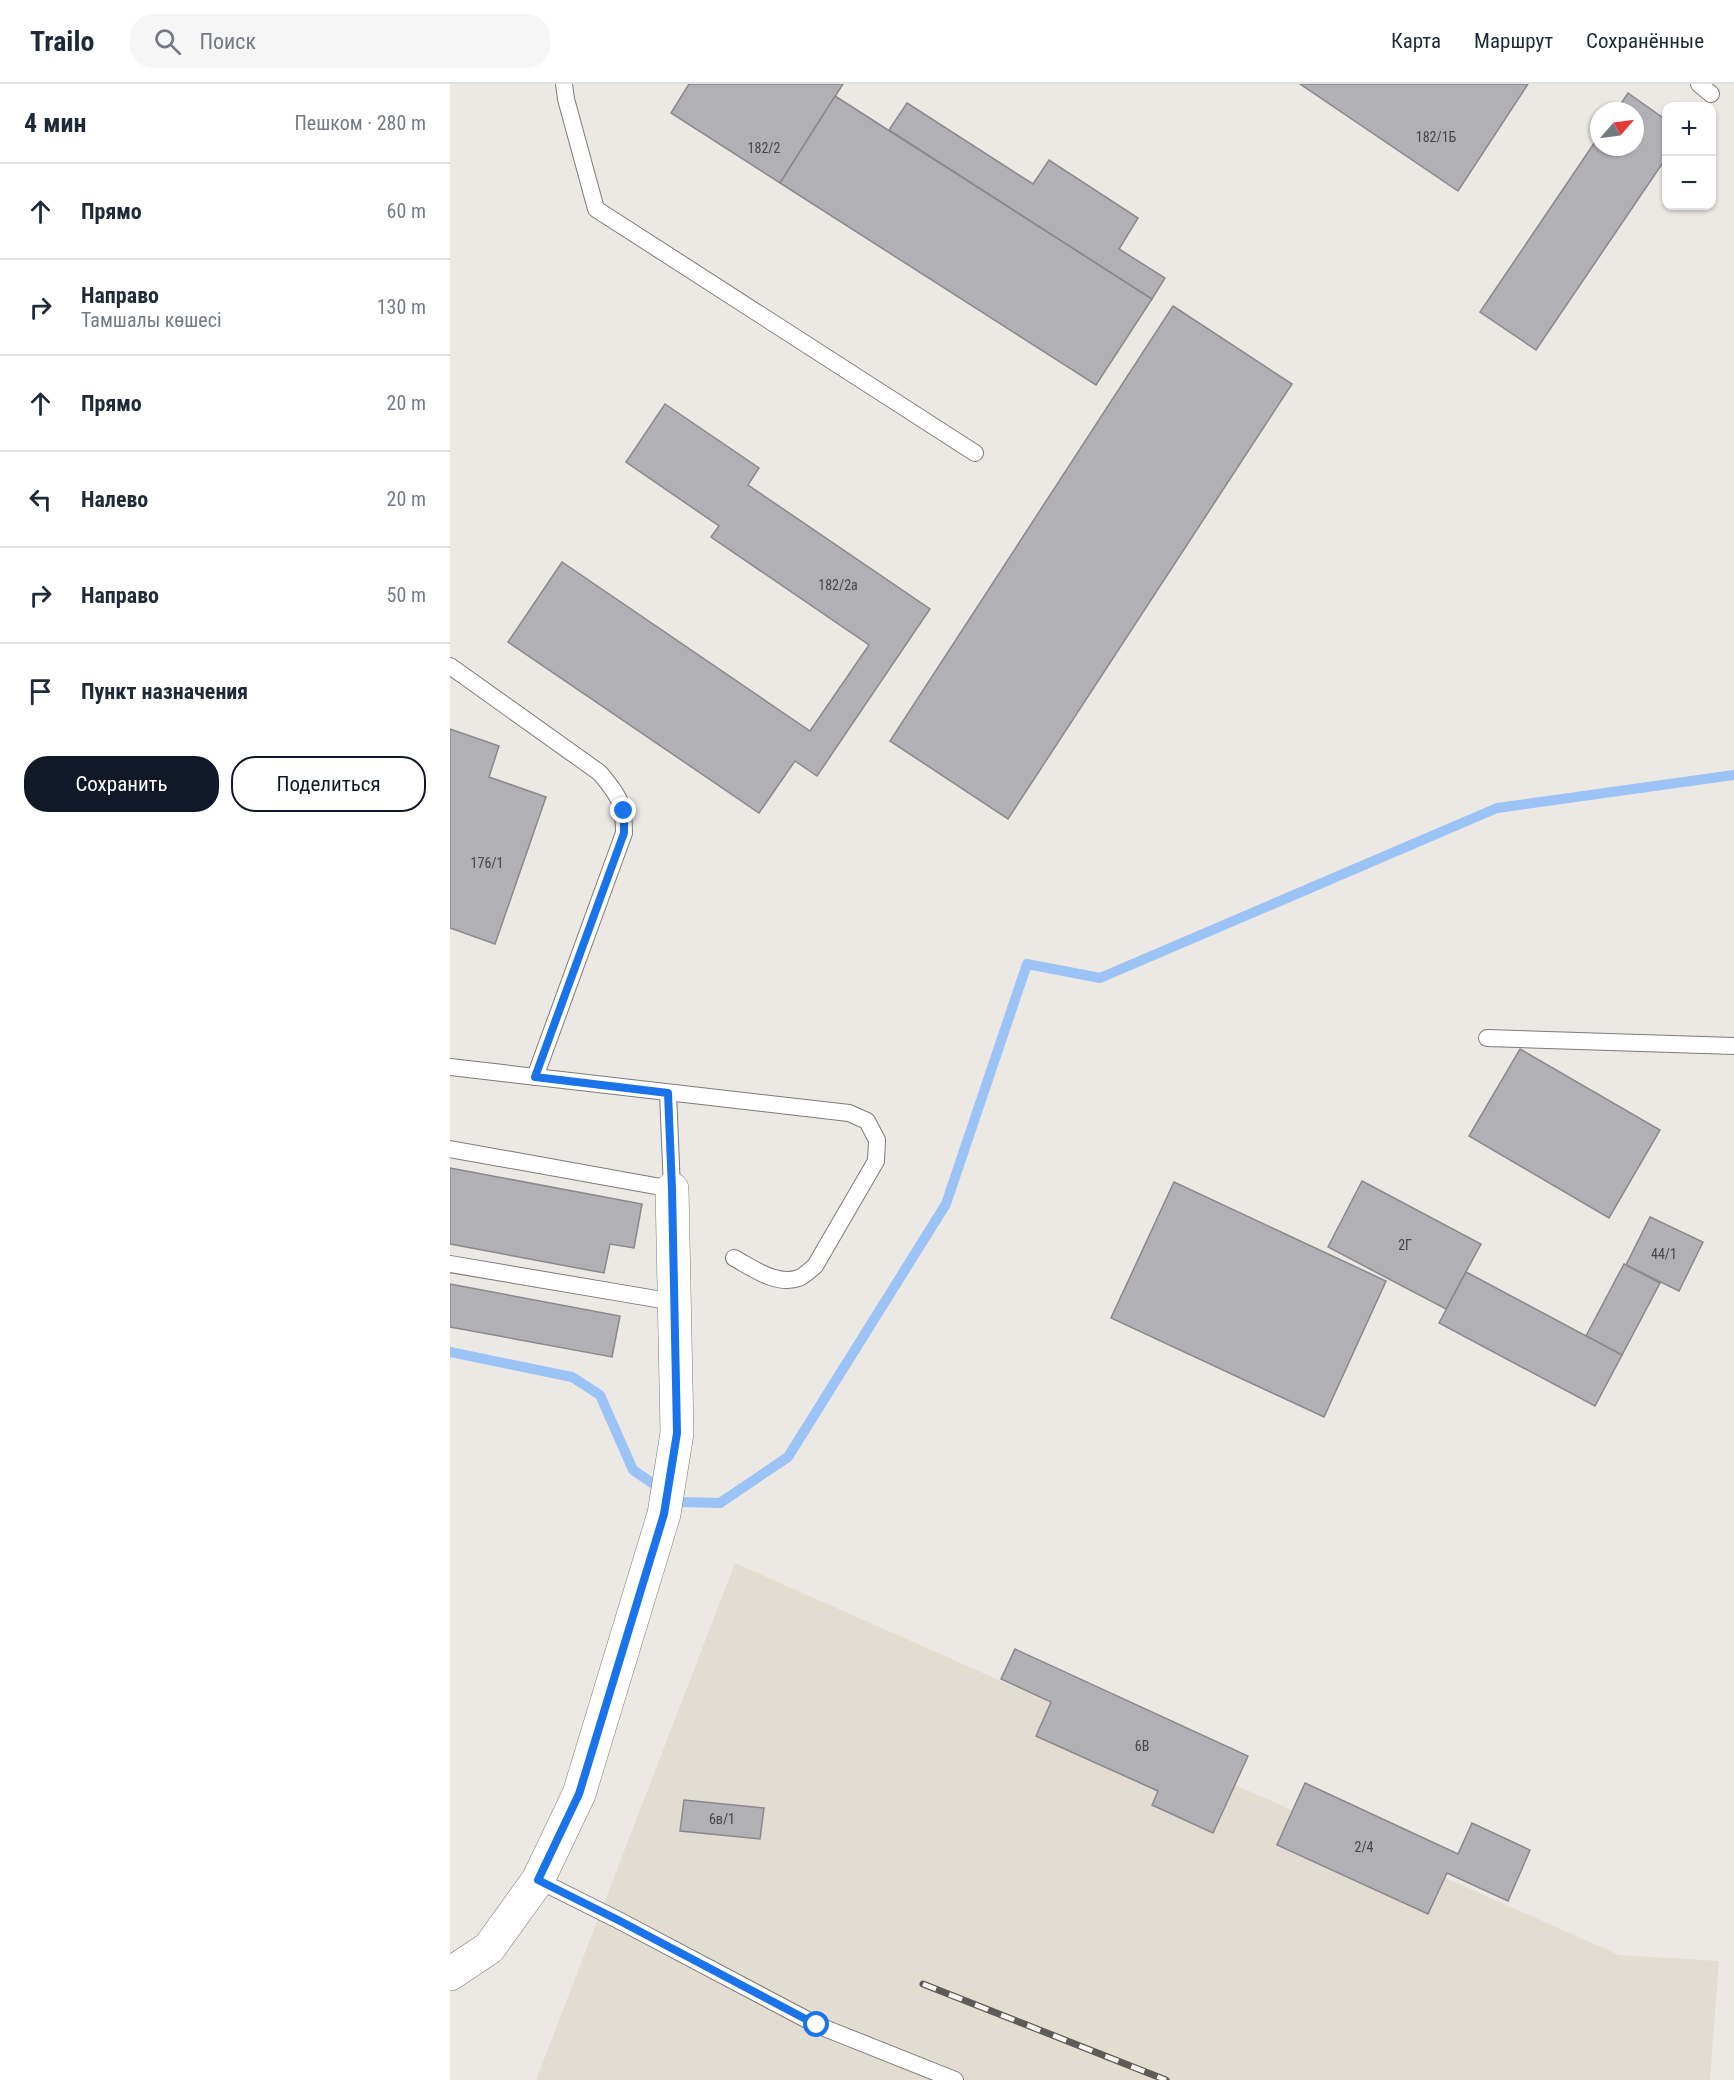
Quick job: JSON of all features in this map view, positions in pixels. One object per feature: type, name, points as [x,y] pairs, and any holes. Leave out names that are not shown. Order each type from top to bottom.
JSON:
[{"type":"street","points":[[450,1974],[489,1948],[538,1880],[579,1794],[664,1514],[677,1433],[672,1189]]},
{"type":"lane","points":[[564,84],[596,209],[975,453]]},
{"type":"lane","points":[[450,666],[600,773],[616,792],[624,811],[624,833],[535,1077]]},
{"type":"lane","points":[[1487,1038],[1734,1046]]},
{"type":"lane","points":[[450,1066],[849,1113],[867,1121],[877,1140],[876,1161],[815,1266],[800,1278],[787,1279],[771,1277],[734,1258]]},
{"type":"lane","points":[[450,1149],[672,1189],[668,1093]]},
{"type":"lane","points":[[450,1264],[674,1302]]},
{"type":"lane","points":[[538,1880],[817,2025],[955,2080]]},
{"type":"shaded area","points":[[735,1563],[1619,1955],[1719,1961],[1710,2080],[536,2080]]},
{"type":"building","points":[[689,84],[843,84],[780,183],[671,113]]},
{"type":"building","points":[[1300,84],[1528,84],[1458,191]]},
{"type":"building","points":[[1628,93],[1641,102],[1622,102]]},
{"type":"building","points":[[835,96],[1152,299],[1096,385],[780,183]]},
{"type":"building","points":[[907,103],[1033,184],[1049,160],[1138,218],[1119,249],[1165,278],[1152,299],[889,130]]},
{"type":"building","points":[[1644,104],[1662,117],[1662,164],[1536,350],[1480,312],[1590,149],[1590,156],[1644,156]]},
{"type":"building","points":[[1173,306],[1292,384],[1008,819],[890,741]]},
{"type":"building","points":[[665,404],[759,468],[748,485],[930,609],[817,776],[795,761],[759,813],[508,642],[562,562],[810,731],[869,645],[711,537],[719,526],[626,462]]},
{"type":"building","points":[[450,729],[499,746],[489,777],[546,797],[495,944],[450,928]]},
{"type":"building","points":[[1520,1049],[1660,1130],[1609,1218],[1469,1136]]},
{"type":"building","points":[[450,1168],[642,1204],[634,1248],[610,1244],[604,1273],[450,1244]]},
{"type":"building","points":[[1362,1181],[1481,1244],[1446,1309],[1328,1247]]},
{"type":"building","points":[[1174,1182],[1386,1281],[1324,1417],[1111,1318]]},
{"type":"building","points":[[1650,1217],[1703,1242],[1679,1291],[1626,1265]]},
{"type":"building","points":[[1624,1264],[1660,1283],[1622,1355],[1586,1336]]},
{"type":"building","points":[[1466,1272],[1622,1355],[1595,1406],[1439,1323]]},
{"type":"building","points":[[450,1284],[620,1316],[612,1357],[450,1327]]},
{"type":"building","points":[[1015,1649],[1248,1756],[1213,1833],[1152,1805],[1158,1791],[1036,1736],[1051,1702],[1001,1679]]},
{"type":"building","points":[[1305,1783],[1458,1854],[1472,1823],[1530,1850],[1508,1901],[1447,1873],[1428,1914],[1277,1845]]},
{"type":"building","points":[[684,1800],[764,1808],[760,1839],[680,1831]]},
{"type":"waterway","points":[[450,1352],[572,1377],[600,1395],[633,1470],[680,1502],[720,1503],[788,1457],[946,1204],[1027,964],[1100,978],[1497,808],[1734,775]]},
{"type":"railway","points":[[923,1984],[1166,2080]]},
{"type":"route","points":[[624,811],[624,833],[535,1077],[668,1093],[677,1433],[664,1514],[579,1794],[538,1880],[817,2025]]}]
